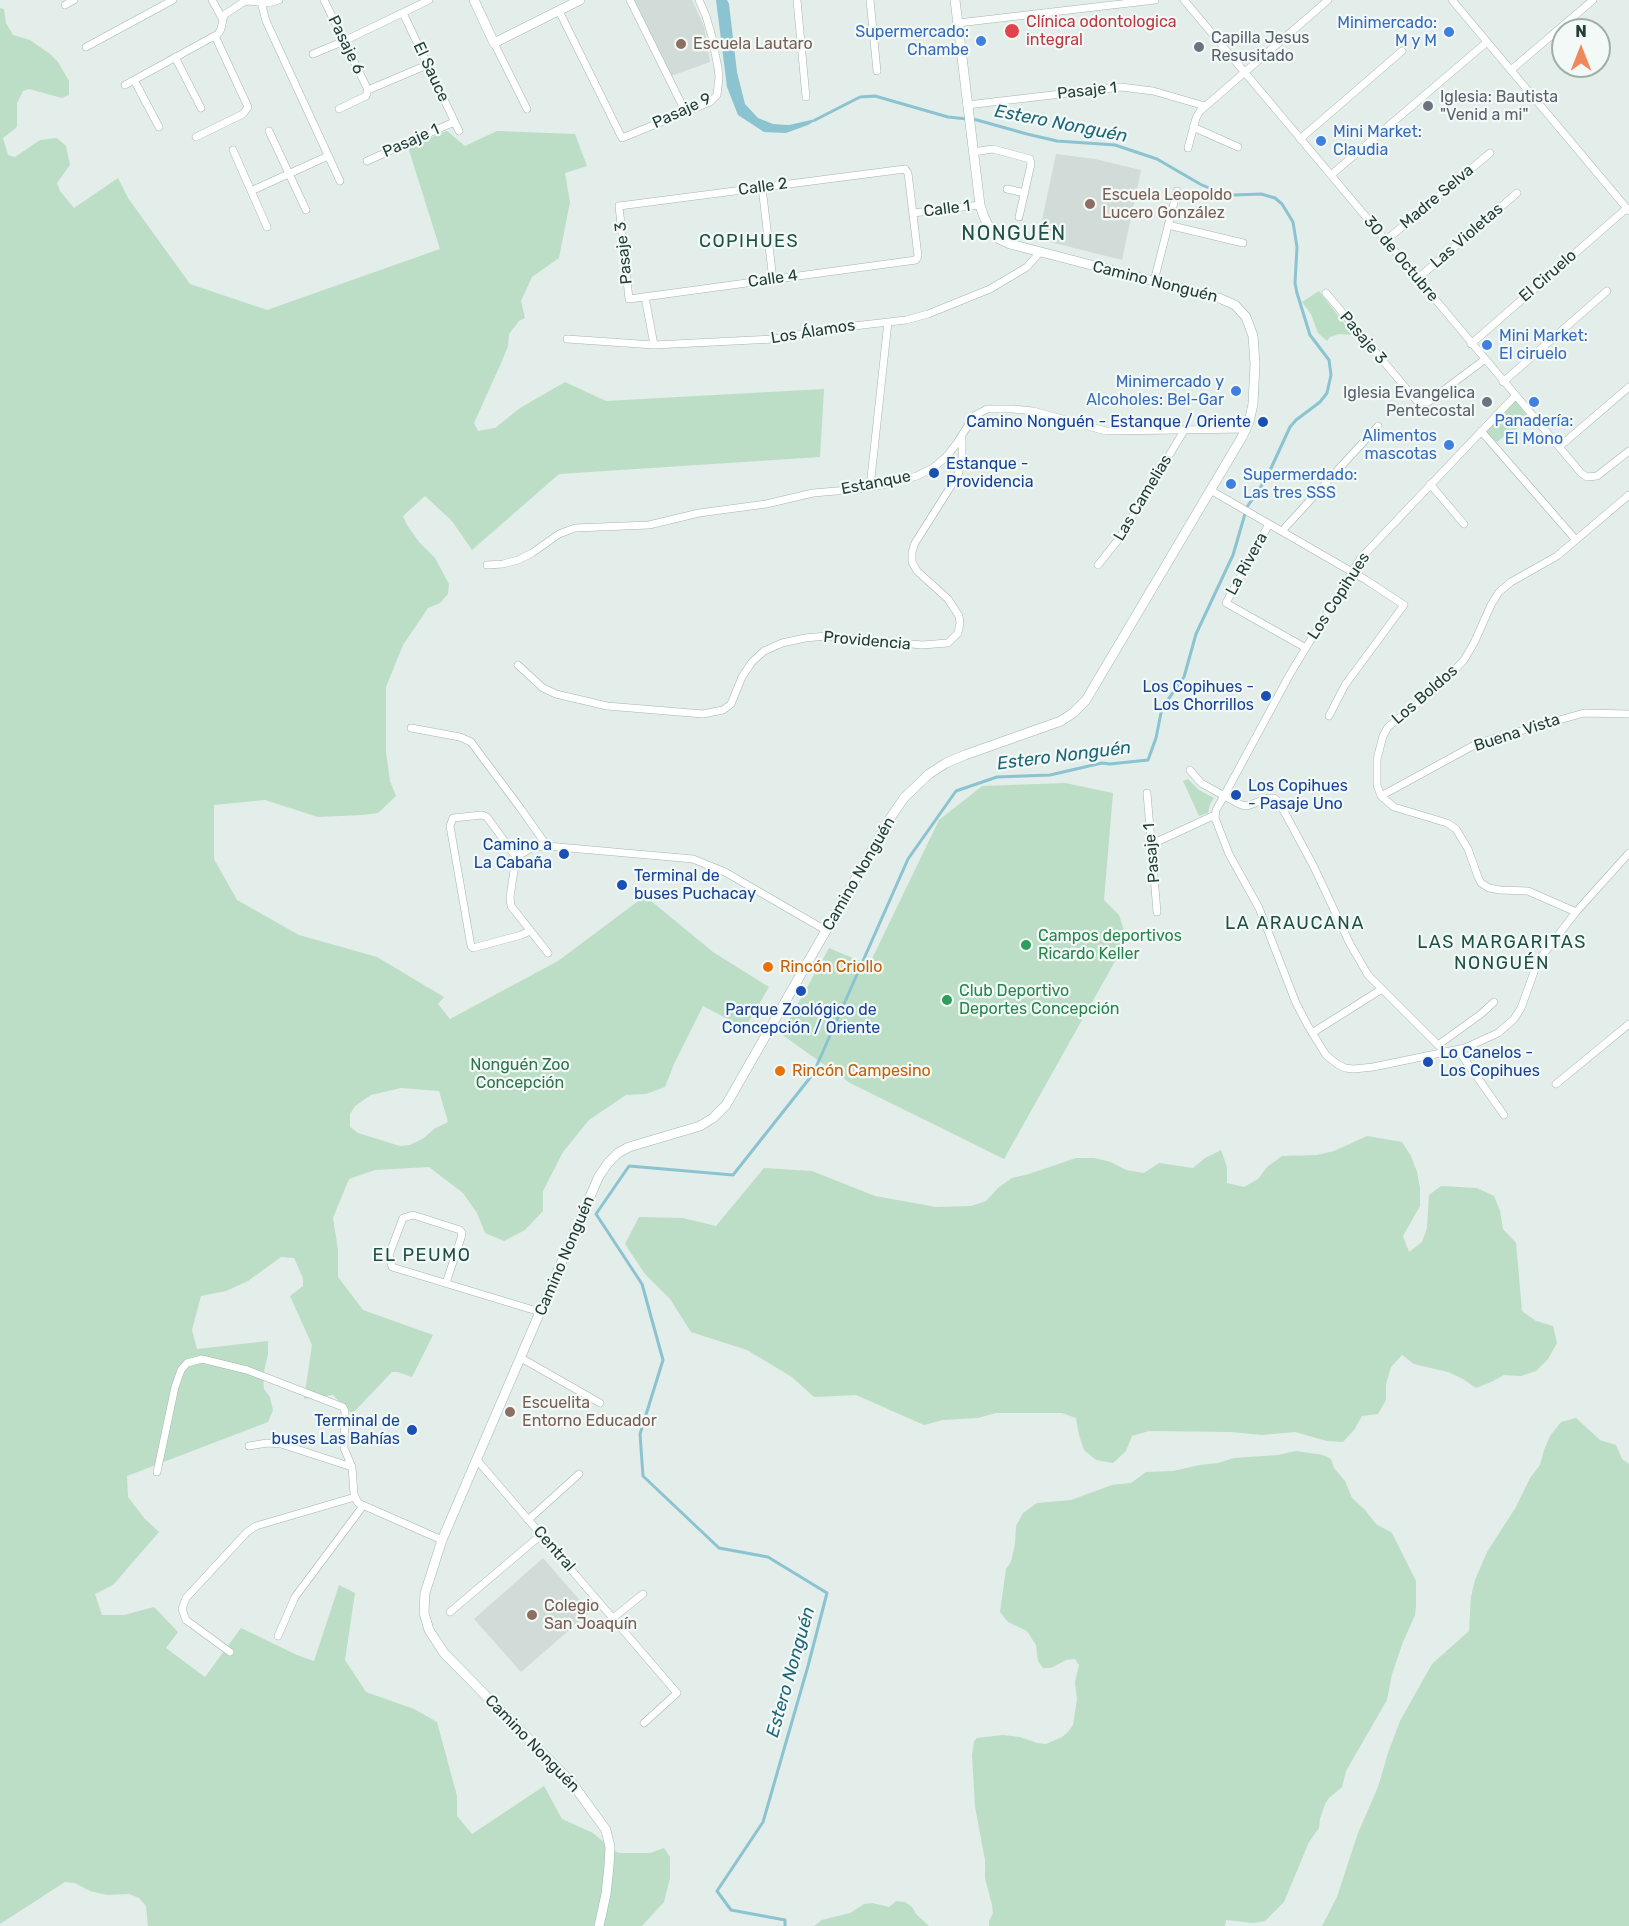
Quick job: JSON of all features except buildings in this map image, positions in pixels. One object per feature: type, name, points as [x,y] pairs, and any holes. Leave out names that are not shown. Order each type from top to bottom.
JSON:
[{"type":"main road","points":[[474,0],[494,43],[580,0]]},
{"type":"main road","name":"Camino Nonguén","points":[[600,1926],[606,1894],[610,1847],[606,1830],[572,1783],[452,1661],[429,1630],[424,1613],[425,1593],[442,1540],[599,1176],[608,1163],[618,1153],[629,1147],[692,1129],[707,1123],[720,1112],[731,1098],[891,817],[904,798],[922,780],[955,758],[1054,724],[1068,718],[1080,707],[1212,491],[1246,429],[1253,404],[1255,364],[1253,336],[1246,317],[1235,305],[1225,300],[1010,244],[999,239],[987,224],[980,205],[955,0]]},
{"type":"street","points":[[65,5],[74,0]]},
{"type":"street","points":[[86,47],[173,0]]},
{"type":"street","points":[[212,0],[222,18]]},
{"type":"street","points":[[125,84],[215,36],[221,29],[222,18],[226,13],[242,3],[248,1],[268,3],[279,0]]},
{"type":"street","name":"Pasaje 6","points":[[324,0],[368,90]]},
{"type":"street","points":[[313,54],[429,0]]},
{"type":"street","points":[[630,0],[685,111]]},
{"type":"street","name":"Pasaje 9","points":[[559,11],[622,138],[710,102],[717,95],[720,77],[712,37],[699,0]]},
{"type":"street","points":[[797,0],[806,97]]},
{"type":"street","points":[[870,0],[877,71]]},
{"type":"street","points":[[958,23],[1155,0]]},
{"type":"street","points":[[1188,148],[1198,114],[1205,106],[1328,0]]},
{"type":"street","points":[[1452,0],[1628,210]]},
{"type":"street","points":[[1510,70],[1593,0]]},
{"type":"street","name":"30 de Octubre","points":[[1188,1],[1484,360],[1581,473],[1590,477],[1599,475],[1629,451]]},
{"type":"street","points":[[261,2],[266,21],[340,181]]},
{"type":"street","name":"El Sauce","points":[[403,13],[459,131]]},
{"type":"street","points":[[196,137],[243,114],[248,107],[215,36]]},
{"type":"street","points":[[1331,176],[1487,42]]},
{"type":"street","points":[[494,43],[528,110]]},
{"type":"street","points":[[1300,139],[1402,51]]},
{"type":"street","points":[[175,57],[201,108]]},
{"type":"street","points":[[339,110],[366,96],[368,90],[428,65]]},
{"type":"street","points":[[134,80],[159,127]]},
{"type":"street","name":"Pasaje 1","points":[[967,108],[1121,87],[1153,91],[1205,106]]},
{"type":"street","name":"Pasaje 1","points":[[367,161],[454,122]]},
{"type":"street","points":[[1193,127],[1238,147]]},
{"type":"street","points":[[269,131],[306,210]]},
{"type":"street","points":[[973,152],[991,149],[1029,158],[1031,164],[1019,217]]},
{"type":"street","points":[[233,150],[267,227]]},
{"type":"street","name":"Madre Selva","points":[[1385,241],[1490,153]]},
{"type":"street","points":[[251,191],[328,156]]},
{"type":"street","name":"Calle 1","points":[[906,169],[917,259]]},
{"type":"street","name":"Calle 2","points":[[619,206],[906,169]]},
{"type":"street","points":[[762,187],[773,280]]},
{"type":"street","points":[[1007,189],[1025,193]]},
{"type":"street","points":[[1154,281],[1177,191]]},
{"type":"street","name":"Las Violetas","points":[[1417,279],[1517,193]]},
{"type":"street","name":"Calle 1","points":[[913,213],[980,205]]},
{"type":"street","name":"Pasaje 3","points":[[619,206],[629,299]]},
{"type":"street","name":"El Ciruelo","points":[[1471,344],[1628,210]]},
{"type":"street","points":[[1168,225],[1243,243]]},
{"type":"street","name":"Los Álamos","points":[[567,339],[654,345],[774,339],[906,320],[928,314],[990,289],[1027,267],[1040,252]]},
{"type":"street","name":"Calle 4","points":[[629,299],[917,259]]},
{"type":"street","points":[[1503,382],[1607,291]]},
{"type":"street","name":"Pasaje 3","points":[[1326,293],[1420,403],[1428,402],[1484,360]]},
{"type":"street","name":"Pasaje 3","points":[[645,297],[654,345]]},
{"type":"street","points":[[870,487],[888,322]]},
{"type":"street","points":[[1558,447],[1629,387]]},
{"type":"street","name":"Los Copihues","points":[[1215,815],[1306,648],[1367,551],[1515,396]]},
{"type":"street","name":"Estanque","points":[[487,565],[518,560],[559,534],[575,528],[649,525],[699,513],[766,504],[804,494],[870,487],[907,479],[933,468],[946,457],[974,416],[987,409],[1033,411],[1106,431],[1246,429]]},
{"type":"street","points":[[1282,531],[1378,426]]},
{"type":"street","name":"Las Camelias","points":[[1098,566],[1118,540],[1185,429]]},
{"type":"street","points":[[1480,431],[1576,540]]},
{"type":"street","name":"Providencia","points":[[518,665],[543,688],[556,694],[607,706],[703,714],[723,710],[731,704],[742,677],[752,662],[764,651],[782,643],[827,636],[922,645],[948,643],[958,633],[959,616],[948,599],[917,571],[912,562],[912,552],[915,543],[958,475],[962,459],[962,436]]},
{"type":"street","points":[[1430,484],[1464,524]]},
{"type":"street","points":[[1212,491],[1404,604],[1345,685],[1329,716]]},
{"type":"street","name":"Los Boldos","points":[[1381,796],[1377,785],[1377,759],[1383,736],[1388,727],[1429,695],[1457,669],[1474,644],[1499,592],[1511,582],[1545,564],[1629,495]]},
{"type":"street","name":"La Rivera","points":[[1269,524],[1226,603],[1306,648]]},
{"type":"street","name":"Buena Vista","points":[[1381,796],[1478,743],[1584,713],[1629,714]]},
{"type":"street","points":[[411,728],[460,737],[471,742],[547,846]]},
{"type":"street","points":[[1190,770],[1201,783],[1245,806],[1268,798],[1274,798],[1279,802],[1314,867],[1350,944],[1368,975],[1445,1052]]},
{"type":"street","name":"Pasaje 1","points":[[1147,793],[1157,912]]},
{"type":"street","points":[[1381,796],[1395,807],[1447,823],[1456,829],[1468,849],[1481,883],[1489,888],[1528,891],[1576,912]]},
{"type":"street","points":[[530,931],[473,948],[471,946],[456,871],[451,821],[453,818],[482,815],[487,817],[516,857],[510,897],[511,906],[548,953]]},
{"type":"street","points":[[1152,844],[1215,815],[1224,844],[1259,908],[1296,1003],[1326,1055],[1346,1068],[1373,1067],[1458,1050],[1498,1033],[1514,1019],[1521,1008],[1538,962],[1576,912],[1629,853]]},
{"type":"street","points":[[516,857],[526,850],[547,846],[675,856],[702,861],[827,931]]},
{"type":"street","points":[[1312,1033],[1382,989]]},
{"type":"street","points":[[1438,1045],[1494,1002]]},
{"type":"street","points":[[1556,1084],[1629,1024]]},
{"type":"street","points":[[1458,1050],[1504,1115]]},
{"type":"street","points":[[446,1283],[462,1233],[460,1230],[407,1215],[403,1218],[389,1255],[392,1267],[540,1312]]},
{"type":"street","points":[[521,1358],[600,1403]]},
{"type":"street","points":[[157,1472],[174,1387],[187,1363],[202,1359],[247,1370],[342,1407],[345,1412],[344,1448],[352,1467],[355,1497],[358,1503],[442,1540]]},
{"type":"street","points":[[249,1446],[267,1443],[281,1444],[352,1467]]},
{"type":"street","name":"Central","points":[[477,1460],[677,1693],[644,1723]]},
{"type":"street","points":[[528,1520],[579,1474]]},
{"type":"street","points":[[230,1652],[186,1620],[182,1609],[186,1598],[247,1532],[256,1526],[355,1497]]},
{"type":"street","points":[[278,1636],[295,1597],[363,1506]]},
{"type":"street","points":[[450,1612],[542,1535]]},
{"type":"street","points":[[613,1618],[643,1594]]},
{"type":"shaded area","name":"Escuela Lautaro","points":[[634,0],[692,0],[704,26],[710,62],[671,76]]},
{"type":"shaded area","name":"Escuela Leopoldo Lucero González","points":[[1056,154],[1095,159],[1141,170],[1122,260],[1038,239]]},
{"type":"shaded area","name":"Colegio San Joaquín","points":[[543,1558],[590,1612],[521,1672],[474,1619]]},
{"type":"green space","name":"Nonguén Zoo Concepción","points":[[0,8],[4,9],[6,23],[13,35],[30,40],[50,54],[58,62],[69,81],[69,95],[62,98],[29,89],[23,91],[17,103],[17,127],[3,138],[8,155],[15,157],[40,140],[57,138],[66,146],[70,165],[57,183],[60,191],[74,208],[118,178],[128,198],[190,284],[267,310],[440,249],[408,147],[447,131],[465,146],[497,131],[575,134],[587,166],[565,173],[570,202],[559,258],[532,277],[521,301],[525,318],[519,321],[509,334],[508,346],[474,423],[478,431],[495,428],[520,408],[565,382],[606,401],[824,389],[820,457],[559,474],[472,550],[452,521],[425,496],[403,516],[419,542],[435,558],[449,584],[448,594],[440,603],[428,608],[403,645],[386,687],[386,752],[390,781],[396,796],[378,813],[362,815],[318,817],[265,800],[214,805],[214,859],[237,900],[299,935],[377,957],[444,997],[438,1004],[450,1019],[558,961],[645,896],[713,952],[769,987],[745,1028],[703,1006],[665,1087],[646,1094],[626,1095],[589,1120],[563,1152],[543,1191],[543,1211],[525,1230],[504,1241],[485,1233],[477,1213],[463,1193],[429,1167],[375,1170],[349,1179],[333,1218],[338,1250],[338,1277],[363,1310],[433,1335],[412,1377],[392,1372],[352,1414],[333,1395],[304,1399],[312,1345],[290,1296],[303,1286],[303,1278],[294,1258],[281,1257],[248,1281],[226,1291],[201,1296],[192,1330],[197,1349],[268,1341],[268,1354],[263,1376],[264,1389],[270,1397],[273,1410],[268,1422],[127,1476],[128,1497],[144,1518],[159,1532],[113,1585],[95,1594],[102,1615],[124,1615],[154,1607],[178,1632],[166,1648],[205,1677],[241,1628],[314,1661],[339,1585],[355,1593],[345,1660],[366,1692],[414,1709],[437,1722],[457,1796],[457,1816],[472,1834],[544,1786],[562,1819],[593,1833],[613,1850],[619,1853],[650,1853],[664,1848],[670,1857],[670,1878],[664,1902],[642,1926],[148,1926],[146,1906],[139,1898],[129,1894],[107,1895],[90,1891],[75,1883],[65,1882],[0,1924]],"holes":[[[401,1088],[439,1091],[448,1122],[410,1145],[400,1146],[358,1133],[350,1127],[350,1114],[355,1106],[371,1095]]]},
{"type":"green space","points":[[1319,291],[1353,335],[1339,334],[1330,337],[1327,341],[1318,333],[1311,314],[1302,302]]},
{"type":"green space","points":[[1514,398],[1531,421],[1508,433],[1497,442],[1484,431]]},
{"type":"green space","points":[[1188,779],[1199,790],[1214,798],[1208,813],[1199,816],[1183,781]]},
{"type":"green space","name":"Club Deportivo Deportes Concepción","points":[[1065,783],[1113,793],[1104,900],[1119,915],[1127,940],[1004,1159],[850,1083],[781,1034],[829,948],[869,965],[939,820],[982,786]]},
{"type":"green space","points":[[1367,1136],[1402,1142],[1417,1172],[1420,1206],[1403,1236],[1409,1252],[1422,1242],[1427,1228],[1429,1195],[1441,1186],[1477,1188],[1494,1196],[1500,1211],[1503,1229],[1516,1243],[1522,1311],[1536,1321],[1553,1326],[1557,1343],[1548,1359],[1536,1371],[1521,1376],[1504,1375],[1476,1388],[1448,1372],[1414,1364],[1402,1355],[1391,1367],[1386,1384],[1386,1400],[1378,1414],[1362,1416],[1354,1430],[1343,1442],[1327,1441],[1295,1432],[1262,1435],[1230,1432],[1149,1431],[1132,1436],[1126,1451],[1113,1463],[1096,1460],[1084,1450],[1076,1418],[1062,1413],[996,1413],[978,1418],[943,1420],[924,1425],[856,1395],[814,1397],[792,1377],[747,1350],[691,1332],[670,1299],[645,1274],[625,1244],[639,1217],[683,1218],[716,1226],[764,1168],[812,1171],[875,1196],[936,1207],[971,1206],[986,1201],[1012,1178],[1076,1158],[1094,1158],[1111,1162],[1126,1170],[1144,1173],[1159,1163],[1193,1168],[1205,1158],[1221,1150],[1227,1167],[1227,1183],[1244,1187],[1258,1179],[1267,1167],[1282,1156],[1317,1155],[1334,1151]]},
{"type":"green space","points":[[1576,1418],[1600,1440],[1616,1445],[1622,1459],[1629,1464],[1629,1926],[1322,1926],[1337,1897],[1400,1721],[1432,1664],[1469,1631],[1471,1597],[1475,1580],[1487,1552],[1540,1465],[1550,1436],[1561,1422]]},
{"type":"green space","points":[[1296,1451],[1323,1455],[1331,1459],[1334,1468],[1345,1481],[1352,1498],[1376,1524],[1392,1533],[1416,1581],[1416,1606],[1415,1615],[1392,1674],[1387,1700],[1346,1771],[1342,1787],[1325,1804],[1319,1828],[1309,1842],[1284,1902],[1265,1921],[1253,1923],[1226,1920],[1225,1926],[989,1926],[993,1913],[985,1878],[985,1860],[975,1807],[972,1755],[974,1741],[977,1738],[1003,1735],[1046,1744],[1062,1737],[1073,1725],[1077,1699],[1075,1682],[1079,1665],[1075,1659],[1066,1660],[1051,1668],[1043,1668],[1038,1661],[1036,1645],[1027,1631],[1008,1622],[1000,1612],[1006,1569],[1011,1562],[1016,1526],[1023,1513],[1037,1503],[1071,1500],[1112,1485],[1131,1483],[1146,1472],[1173,1471],[1234,1458],[1278,1455]]},
{"type":"green space","points":[[896,1901],[905,1902],[912,1907],[929,1926],[814,1926],[822,1920],[850,1913],[864,1904],[872,1903],[889,1907]]},
{"type":"water","points":[[716,0],[727,0],[729,4],[737,72],[745,104],[758,118],[773,124],[789,125],[820,118],[786,133],[764,132],[738,115],[727,87]]},
{"type":"waterway","name":"Estero Nonguén","points":[[785,1926],[785,1920],[731,1910],[717,1891],[763,1822],[827,1593],[768,1557],[719,1548],[643,1476],[640,1434],[663,1360],[642,1284],[596,1214],[629,1166],[733,1175],[813,1074],[908,859],[956,791],[997,777],[1050,775],[1102,763],[1148,760],[1156,738],[1162,708],[1184,677],[1196,634],[1233,555],[1247,507],[1266,479],[1290,427],[1320,402],[1327,393],[1331,375],[1329,360],[1310,335],[1297,293],[1295,283],[1297,247],[1293,222],[1282,204],[1275,198],[1261,194],[1220,193],[1157,159],[1115,145],[1057,141],[977,120],[948,117],[875,96],[860,97],[815,120]]},
{"type":"place","name":"Clínica odontologica integral","points":[[1012,31]]},
{"type":"place","name":"Minimercado: M y M","points":[[1449,32]]},
{"type":"place","name":"Supermercado: Chambe","points":[[981,41]]},
{"type":"place","name":"Escuela Lautaro","points":[[681,44]]},
{"type":"place","name":"Capilla Jesus Resusitado","points":[[1199,47]]},
{"type":"place","name":"Iglesia: Bautista \"Venid a mi\"","points":[[1428,106]]},
{"type":"place","name":"Mini Market: Claudia","points":[[1321,141]]},
{"type":"place","name":"Escuela Leopoldo Lucero González","points":[[1090,204]]},
{"type":"place","name":"Mini Market: El ciruelo","points":[[1487,345]]},
{"type":"place","name":"Minimercado y Alcoholes: Bel-Gar","points":[[1236,391]]},
{"type":"place","name":"Iglesia Evangelica Pentecostal","points":[[1487,402]]},
{"type":"place","name":"Panadería: El Mono","points":[[1534,402]]},
{"type":"place","name":"Camino Nonguén - Estanque / Oriente","points":[[1263,422]]},
{"type":"place","name":"Alimentos mascotas","points":[[1449,445]]},
{"type":"place","name":"Estanque - Providencia","points":[[934,473]]},
{"type":"place","name":"Supermerdado: Las tres SSS","points":[[1231,484]]},
{"type":"place","name":"Los Copihues - Los Chorrillos","points":[[1266,696]]},
{"type":"place","name":"Los Copihues - Pasaje Uno","points":[[1236,795]]},
{"type":"place","name":"Camino a La Cabaña","points":[[564,854]]},
{"type":"place","name":"Terminal de buses Puchacay","points":[[622,885]]},
{"type":"place","name":"Campos deportivos Ricardo Keller","points":[[1026,945]]},
{"type":"place","name":"Rincón Criollo","points":[[768,967]]},
{"type":"place","name":"Parque Zoológico de Concepción / Oriente","points":[[801,991]]},
{"type":"place","name":"Club Deportivo Deportes Concepción","points":[[947,1000]]},
{"type":"place","name":"Lo Canelos - Los Copihues","points":[[1428,1062]]},
{"type":"place","name":"Rincón Campesino","points":[[780,1071]]},
{"type":"place","name":"Escuelita Entorno Educador","points":[[510,1412]]},
{"type":"place","name":"Terminal de buses Las Bahías","points":[[412,1430]]},
{"type":"place","name":"Colegio San Joaquín","points":[[532,1615]]},
{"type":"district","name":"NONGUÉN","points":[[1014,234]]},
{"type":"district","name":"COPIHUES","points":[[749,242]]},
{"type":"district","name":"LA ARAUCANA","points":[[1295,924]]},
{"type":"district","name":"LAS MARGARITAS NONGUÉN","points":[[1502,953]]},
{"type":"district","name":"EL PEUMO","points":[[422,1256]]}]
